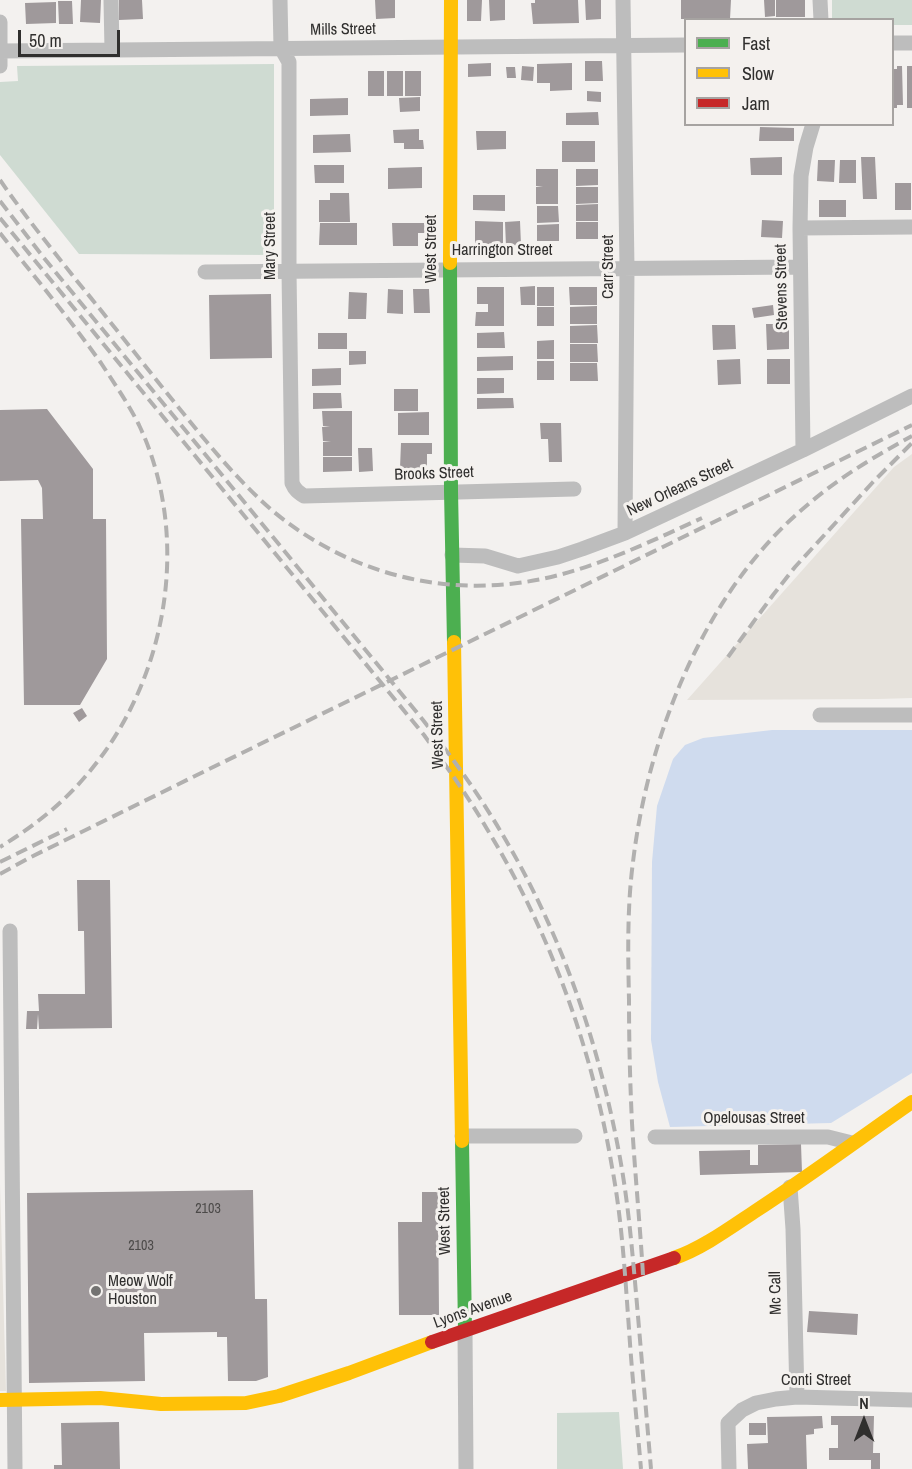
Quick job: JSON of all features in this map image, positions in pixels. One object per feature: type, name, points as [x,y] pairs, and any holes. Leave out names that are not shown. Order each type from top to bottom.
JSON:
[{"type":"street","points":[[111,0],[112,50]]},
{"type":"street","name":"Mary Street","points":[[280,0],[281,48],[289,62],[292,483],[297,492]]},
{"type":"street","name":"West Street","points":[[451,0],[451,491],[466,1469]]},
{"type":"street","name":"Carr Street","points":[[623,0],[627,268],[625,533]]},
{"type":"street","points":[[820,0],[821,18]]},
{"type":"street","points":[[0,22],[0,66]]},
{"type":"street","points":[[894,43],[912,43]]},
{"type":"street","name":"Mills Street","points":[[0,51],[684,45]]},
{"type":"street","name":"Stevens Street","points":[[803,450],[801,176],[812,126]]},
{"type":"street","points":[[800,228],[912,227]]},
{"type":"street","name":"Harrington Street","points":[[205,272],[800,267]]},
{"type":"street","name":"New Orleans Street","points":[[452,555],[485,556],[518,566],[558,557],[625,533],[912,396]]},
{"type":"street","name":"Brooks Street","points":[[297,492],[304,496],[314,496],[574,489]]},
{"type":"street","points":[[820,715],[912,715]]},
{"type":"street","points":[[10,931],[6,1174],[7,1400],[15,1469]]},
{"type":"street","name":"Lyons Avenue","points":[[7,1400],[100,1398],[161,1404],[246,1403],[279,1395],[349,1372],[682,1255],[710,1240],[790,1187],[912,1102]]},
{"type":"street","points":[[462,1136],[575,1136]]},
{"type":"street","name":"Opelousas Street","points":[[656,1137],[828,1137],[852,1143]]},
{"type":"street","name":"Mc Call","points":[[790,1187],[796,1397]]},
{"type":"street","name":"Conti Street","points":[[729,1469],[728,1423],[742,1410],[756,1403],[796,1397],[912,1400]]},
{"type":"shaded area","points":[[832,0],[912,0],[912,25],[894,25],[894,18],[832,18]]},
{"type":"shaded area","points":[[274,64],[274,255],[79,254],[0,155],[0,82],[18,81],[17,66]]},
{"type":"shaded area","points":[[912,454],[912,698],[687,700],[894,467]]},
{"type":"shaded area","points":[[0,1184],[6,1391],[0,1391]]},
{"type":"shaded area","points":[[619,1412],[623,1469],[557,1469],[557,1413]]},
{"type":"water","points":[[772,730],[912,730],[912,1073],[831,1123],[670,1127],[658,1082],[651,1040],[652,862],[657,806],[673,759],[685,745],[703,738]]},
{"type":"building","points":[[81,0],[101,0],[100,23],[80,22]]},
{"type":"building","points":[[119,0],[142,0],[143,19],[119,20]]},
{"type":"building","points":[[375,0],[395,0],[395,18],[376,19]]},
{"type":"building","points":[[467,0],[482,0],[481,21],[467,21]]},
{"type":"building","points":[[489,0],[505,0],[505,20],[490,21]]},
{"type":"building","points":[[535,0],[578,0],[579,23],[533,24],[531,3],[535,3]]},
{"type":"building","points":[[585,0],[601,0],[601,19],[586,20]]},
{"type":"building","points":[[681,0],[731,0],[730,18],[681,19]]},
{"type":"building","points":[[764,0],[775,0],[775,16],[765,17]]},
{"type":"building","points":[[776,0],[805,0],[805,17],[776,17]]},
{"type":"building","points":[[58,1],[72,1],[73,24],[59,24]]},
{"type":"building","points":[[56,2],[56,23],[26,24],[25,3]]},
{"type":"building","points":[[585,61],[602,61],[603,81],[585,81]]},
{"type":"building","points":[[491,63],[491,76],[468,77],[468,64]]},
{"type":"building","points":[[572,63],[572,90],[550,91],[550,83],[537,83],[537,64]]},
{"type":"building","points":[[522,66],[534,67],[533,81],[521,80]]},
{"type":"building","points":[[897,66],[902,66],[903,105],[897,105],[897,108],[894,108],[894,69],[897,69]]},
{"type":"building","points":[[907,66],[912,66],[912,108],[907,108]]},
{"type":"building","points":[[506,67],[515,67],[516,78],[507,78]]},
{"type":"building","points":[[368,71],[384,71],[384,96],[368,96]]},
{"type":"building","points":[[387,71],[403,71],[403,96],[387,96]]},
{"type":"building","points":[[405,71],[421,71],[421,96],[405,96]]},
{"type":"building","points":[[587,91],[601,92],[601,102],[587,101]]},
{"type":"building","points":[[420,97],[420,111],[400,112],[399,98]]},
{"type":"building","points":[[348,98],[348,115],[310,116],[310,99]]},
{"type":"building","points":[[598,112],[599,125],[566,125],[566,113]]},
{"type":"building","points":[[760,127],[794,128],[794,141],[759,141]]},
{"type":"building","points":[[419,129],[419,140],[423,140],[424,149],[404,149],[404,143],[394,143],[393,130]]},
{"type":"building","points":[[476,131],[506,131],[506,149],[477,150]]},
{"type":"building","points":[[350,134],[351,152],[313,153],[313,135]]},
{"type":"building","points":[[562,141],[595,141],[595,162],[562,162]]},
{"type":"building","points":[[782,157],[782,175],[751,175],[750,158]]},
{"type":"building","points":[[861,157],[875,157],[877,199],[863,199]]},
{"type":"building","points":[[818,160],[835,160],[834,182],[817,181]]},
{"type":"building","points":[[840,160],[856,160],[856,183],[839,183]]},
{"type":"building","points":[[314,165],[344,165],[344,183],[315,183]]},
{"type":"building","points":[[422,167],[422,188],[388,189],[388,168]]},
{"type":"building","points":[[536,169],[558,169],[558,204],[536,204],[536,187],[543,186],[536,186]]},
{"type":"building","points":[[576,169],[598,169],[598,185],[576,186]]},
{"type":"building","points":[[895,183],[911,183],[911,210],[895,210]]},
{"type":"building","points":[[576,187],[598,187],[598,203],[576,204]]},
{"type":"building","points":[[330,193],[349,193],[350,222],[319,222],[319,200],[330,200]]},
{"type":"building","points":[[473,195],[505,195],[505,211],[473,210]]},
{"type":"building","points":[[819,200],[846,200],[846,217],[819,217]]},
{"type":"building","points":[[598,204],[598,221],[576,221],[576,205]]},
{"type":"building","points":[[537,206],[558,206],[559,222],[537,223]]},
{"type":"building","points":[[762,220],[783,221],[782,238],[761,237]]},
{"type":"building","points":[[475,221],[503,222],[503,246],[475,245]]},
{"type":"building","points":[[520,221],[521,245],[506,246],[505,222]]},
{"type":"building","points":[[576,222],[598,222],[598,239],[576,239]]},
{"type":"building","points":[[320,223],[357,223],[357,245],[319,245]]},
{"type":"building","points":[[392,223],[424,223],[425,233],[418,233],[418,246],[393,246]]},
{"type":"building","points":[[559,224],[559,241],[537,241],[537,225]]},
{"type":"building","points":[[535,286],[535,305],[521,305],[520,287]]},
{"type":"building","points":[[477,287],[504,287],[504,326],[475,326],[476,312],[488,312],[488,304],[477,304]]},
{"type":"building","points":[[537,287],[554,287],[554,306],[537,306]]},
{"type":"building","points":[[569,287],[597,287],[597,305],[570,305]]},
{"type":"building","points":[[388,289],[403,290],[403,314],[387,313]]},
{"type":"building","points":[[413,289],[429,289],[430,313],[414,313]]},
{"type":"building","points":[[349,292],[367,293],[366,319],[348,319]]},
{"type":"building","points":[[271,294],[272,358],[210,359],[209,295]]},
{"type":"building","points":[[773,305],[774,315],[754,318],[752,308]]},
{"type":"building","points":[[597,306],[597,324],[570,324],[570,307]]},
{"type":"building","points":[[537,307],[554,307],[554,326],[537,326]]},
{"type":"building","points":[[766,324],[789,324],[789,349],[767,350]]},
{"type":"building","points":[[597,325],[598,343],[570,343],[570,326]]},
{"type":"building","points":[[712,325],[735,325],[736,349],[713,350]]},
{"type":"building","points":[[504,332],[505,348],[477,348],[477,333]]},
{"type":"building","points":[[318,333],[347,333],[347,349],[318,349]]},
{"type":"building","points":[[554,340],[554,359],[537,359],[537,341]]},
{"type":"building","points":[[570,344],[597,344],[598,362],[570,362]]},
{"type":"building","points":[[349,351],[366,351],[366,364],[349,365]]},
{"type":"building","points":[[513,356],[513,370],[477,371],[477,357]]},
{"type":"building","points":[[740,359],[741,384],[718,385],[717,360]]},
{"type":"building","points":[[767,359],[790,359],[790,384],[767,384]]},
{"type":"building","points":[[537,361],[554,361],[554,380],[537,380]]},
{"type":"building","points":[[570,363],[597,363],[598,381],[570,381]]},
{"type":"building","points":[[341,368],[341,385],[312,386],[312,369]]},
{"type":"building","points":[[477,378],[504,378],[504,393],[477,394]]},
{"type":"building","points":[[394,389],[418,389],[418,411],[394,411]]},
{"type":"building","points":[[313,393],[341,393],[342,408],[313,409]]},
{"type":"building","points":[[477,398],[513,398],[514,408],[477,409]]},
{"type":"building","points":[[47,409],[93,469],[93,519],[106,519],[107,659],[80,705],[24,705],[21,519],[43,519],[42,488],[38,480],[0,481],[0,410]]},
{"type":"building","points":[[322,411],[352,411],[352,456],[323,456],[323,442],[331,441],[323,441],[322,427],[330,427],[323,426]]},
{"type":"building","points":[[429,412],[429,435],[398,435],[398,413]]},
{"type":"building","points":[[540,423],[561,423],[562,462],[549,462],[548,439],[541,439]]},
{"type":"building","points":[[401,443],[432,443],[432,454],[427,454],[427,469],[400,468]]},
{"type":"building","points":[[358,448],[372,448],[373,471],[359,472]]},
{"type":"building","points":[[323,457],[352,457],[352,471],[323,472]]},
{"type":"building","points":[[82,708],[87,716],[79,722],[73,713]]},
{"type":"building","points":[[77,880],[110,880],[112,1028],[39,1029],[38,1014],[37,1029],[26,1029],[27,1011],[39,1011],[38,994],[85,994],[84,931],[78,931]]},
{"type":"building","points":[[801,1144],[802,1172],[700,1175],[699,1151],[750,1150],[750,1165],[758,1165],[758,1145]]},
{"type":"building","points":[[253,1190],[255,1299],[267,1299],[268,1377],[256,1381],[228,1381],[227,1337],[217,1337],[217,1332],[144,1333],[145,1381],[29,1383],[27,1193]]},
{"type":"building","points":[[422,1192],[438,1192],[439,1315],[399,1315],[398,1222],[422,1222]]},
{"type":"building","points":[[809,1311],[858,1314],[857,1335],[807,1332]]},
{"type":"building","points":[[822,1416],[823,1428],[814,1429],[814,1434],[806,1435],[807,1469],[748,1469],[747,1444],[768,1443],[767,1417]]},
{"type":"building","points":[[831,1416],[874,1416],[873,1453],[880,1453],[880,1469],[871,1469],[871,1460],[829,1460],[829,1448],[838,1448],[838,1425],[831,1425]]},
{"type":"building","points":[[119,1422],[120,1469],[54,1469],[54,1465],[62,1465],[61,1423]]},
{"type":"building","points":[[749,1423],[766,1423],[766,1435],[749,1435]]},
{"type":"railway","points":[[0,180],[77,281],[229,468],[274,512],[337,553],[407,578],[443,584],[480,586],[517,583],[555,576],[593,565],[702,518]]},
{"type":"railway","points":[[0,201],[44,258],[423,720],[483,803],[522,870],[542,909],[575,989],[589,1031],[611,1115],[630,1225],[651,1469]]},
{"type":"railway","points":[[0,218],[424,735],[457,781],[510,868],[566,992],[593,1078],[603,1123],[621,1227],[641,1469]]},
{"type":"railway","points":[[0,233],[101,363],[139,425],[156,469],[165,515],[167,562],[163,609],[152,655],[135,699],[112,741],[84,778],[65,798],[34,824],[0,847]]},
{"type":"railway","points":[[0,874],[197,775],[912,425]]},
{"type":"railway","points":[[643,1275],[633,1142],[628,966],[633,862],[652,765],[687,668],[738,580],[770,541],[805,507],[870,460],[912,436]]},
{"type":"railway","points":[[728,657],[795,567],[912,443]]},
{"type":"railway","points":[[0,862],[67,829]]},
{"type":"traffic: fast","points":[[450,263],[454,642]]},
{"type":"traffic: fast","points":[[462,1141],[465,1330]]},
{"type":"traffic: slow","points":[[450,263],[451,0]]},
{"type":"traffic: slow","points":[[454,642],[462,1141]]},
{"type":"traffic: slow","points":[[674,1258],[695,1249],[725,1231],[912,1102]]},
{"type":"traffic: slow","points":[[0,1400],[100,1398],[161,1404],[246,1403],[279,1396],[432,1342]]},
{"type":"traffic: jam","points":[[432,1342],[674,1258]]},
{"type":"place","name":"Meow Wolf Houston","points":[[96,1291]]}]
